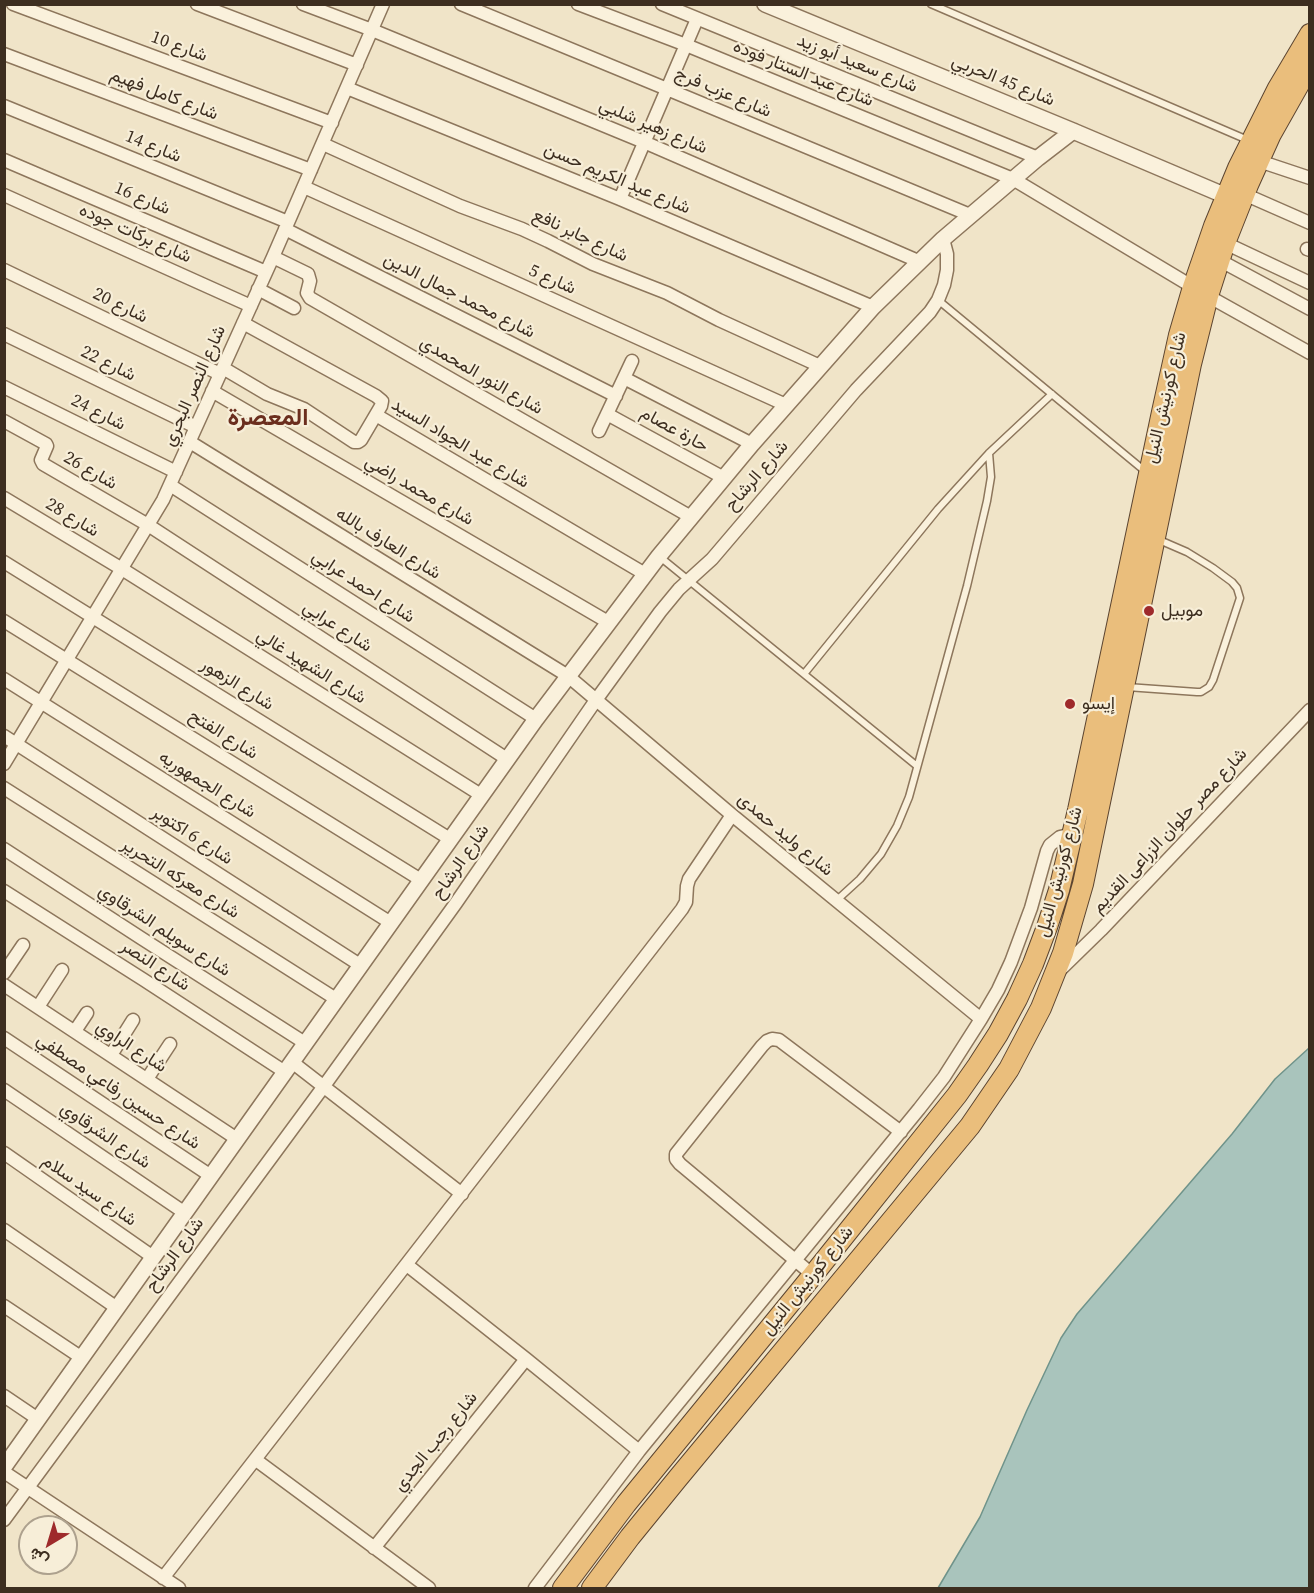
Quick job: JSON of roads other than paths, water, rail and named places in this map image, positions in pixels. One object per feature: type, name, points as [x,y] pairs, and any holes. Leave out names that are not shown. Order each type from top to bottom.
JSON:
[{"type":"highway","name":"شارع كورنيش النيل","points":[[592,1588],[630,1537],[970,1126],[1009,1069],[1041,1008],[1071,930],[1083,884],[1124,686],[1145,537],[1149,474],[1179,335],[1222,252],[1250,141],[1310,34]]},
{"type":"highway","name":"شارع كورنيش النيل","points":[[566,1587],[632,1497],[957,1095],[998,1034],[1017,999],[1047,927],[1059,890],[1145,537],[1191,364],[1201,292],[1235,195],[1259,161],[1304,85],[1310,65]]},
{"type":"street","name":"شارع 10","points":[[13,4],[332,123]]},
{"type":"street","points":[[197,4],[357,64]]},
{"type":"street","name":"شارع زهير شلبي","points":[[303,4],[644,142],[918,261]]},
{"type":"street","name":"شارع النصر البحري","points":[[4,764],[170,485],[304,187],[383,4]]},
{"type":"street","name":"شارع عزب فرج","points":[[461,4],[970,216]]},
{"type":"street","name":"شارع عبد الستار فوده","points":[[578,4],[686,45],[1013,179],[1201,292],[1310,353]]},
{"type":"street","name":"شارع سعيد أبو زيد","points":[[662,4],[1038,158]]},
{"type":"street","name":"شارع 45 الحربي","points":[[765,4],[1235,195]]},
{"type":"street","points":[[620,199],[697,19]]},
{"type":"street","name":"شارع كامل فهيم","points":[[4,54],[311,170]]},
{"type":"street","name":"شارع عبد الكريم حسن","points":[[347,88],[620,199],[873,307]]},
{"type":"street","name":"شارع 14","points":[[4,106],[287,225]]},
{"type":"street","name":"شارع الرشاح","points":[[6,1464],[481,795],[659,556],[752,444],[873,307],[943,239],[1073,131]]},
{"type":"street","name":"شارع جابر نافع","points":[[323,144],[460,206],[539,237],[593,264],[667,293],[709,316],[820,366]]},
{"type":"street","name":"شارع 16","points":[[4,160],[266,272]]},
{"type":"street","points":[[1259,161],[1310,178]]},
{"type":"street","name":"شارع 5","points":[[304,187],[786,405]]},
{"type":"street","name":"شارع بركات جوده","points":[[4,195],[250,306]]},
{"type":"street","points":[[1235,195],[1310,223]]},
{"type":"street","name":"شارع محمد جمال الدين","points":[[287,225],[616,396]]},
{"type":"street","name":"شارع الرشاح","points":[[4,1520],[324,1086],[456,903],[596,700],[660,612],[688,580],[712,559],[856,390],[930,312],[938,300],[947,270],[947,254],[943,239]]},
{"type":"street","points":[[1222,252],[1310,283]]},
{"type":"street","points":[[1222,252],[1310,309]]},
{"type":"street","name":"شارع النور المحمدي","points":[[273,257],[308,274],[310,281],[307,293],[310,298],[691,517]]},
{"type":"street","name":"شارع 20","points":[[4,270],[267,394],[304,409],[354,442],[360,441],[376,415]]},
{"type":"street","points":[[258,289],[294,308]]},
{"type":"street","name":"شارع عبد الجواد السيد","points":[[243,323],[379,397],[382,403],[376,415],[645,574]]},
{"type":"street","name":"شارع 22","points":[[4,333],[196,427]]},
{"type":"street","points":[[599,431],[632,361]]},
{"type":"street","points":[[624,378],[752,444]]},
{"type":"street","name":"شارع 24","points":[[4,387],[176,472]]},
{"type":"street","name":"شارع محمد راضي","points":[[212,392],[608,622]]},
{"type":"street","name":"حارة عصام","points":[[607,414],[724,478]]},
{"type":"street","name":"شارع 26","points":[[4,421],[46,444],[41,460],[43,464],[148,525]]},
{"type":"street","name":"شارع العارف بالله","points":[[189,442],[568,676]]},
{"type":"street","name":"شارع احمد عرابي","points":[[170,485],[536,719]]},
{"type":"street","name":"شارع 28","points":[[4,498],[122,569]]},
{"type":"street","name":"شارع عرابي","points":[[148,525],[507,759]]},
{"type":"street","name":"شارع الزهور","points":[[4,562],[93,615],[450,839]]},
{"type":"street","name":"شارع الشهيد غالي","points":[[122,569],[481,795]]},
{"type":"street","name":"شارع الفتح","points":[[4,621],[421,880]]},
{"type":"street","name":"شارع وليد حمدى","points":[[568,676],[732,815],[981,1019]]},
{"type":"street","name":"شارع الجمهوريه","points":[[4,679],[391,922]]},
{"type":"street","name":"شارع مصر حلوان الزراعى القديم","points":[[1055,976],[1310,710]]},
{"type":"street","name":"شارع 6 اكتوبر","points":[[4,736],[360,965]]},
{"type":"street","name":"شارع معركه التحرير","points":[[4,788],[336,999]]},
{"type":"street","points":[[164,1578],[681,909],[686,902],[689,879],[732,815]]},
{"type":"street","points":[[535,1588],[639,1451],[944,1077],[998,990],[1023,933],[1050,845],[1060,837],[1072,834]]},
{"type":"street","name":"شارع سويلم الشرقاوي","points":[[4,849],[306,1043]]},
{"type":"street","name":"شارع النصر","points":[[4,891],[144,980],[288,1067],[324,1086],[462,1194]]},
{"type":"street","points":[[4,973],[23,945]]},
{"type":"street","points":[[38,1007],[62,970]]},
{"type":"street","name":"شارع الراوي","points":[[4,985],[237,1139]]},
{"type":"street","points":[[75,1031],[87,1013]]},
{"type":"street","points":[[111,1055],[134,1020]]},
{"type":"street","name":"شارع حسين رفاعي مصطفي","points":[[4,1038],[211,1176]]},
{"type":"street","points":[[813,1275],[680,1164],[676,1159],[676,1154],[762,1046],[772,1039],[779,1040],[901,1132]]},
{"type":"street","points":[[147,1079],[170,1044]]},
{"type":"street","name":"شارع الشرقاوي","points":[[4,1090],[185,1213]]},
{"type":"street","name":"شارع سيد سلام","points":[[4,1154],[153,1257]]},
{"type":"street","points":[[4,1230],[117,1308]]},
{"type":"street","points":[[407,1265],[639,1451]]},
{"type":"street","points":[[4,1306],[82,1358]]},
{"type":"street","name":"شارع رجب الجدي","points":[[374,1548],[526,1359]]},
{"type":"street","points":[[4,1396],[38,1419]]},
{"type":"street","points":[[255,1460],[429,1588]]},
{"type":"street","points":[[6,1464],[28,1487],[179,1588]]},
{"type":"lane","points":[[931,4],[1250,141]]},
{"type":"lane","points":[[938,300],[1149,474]]},
{"type":"lane","points":[[804,674],[938,509],[990,453],[1052,394]]},
{"type":"lane","points":[[837,901],[860,879],[880,854],[897,826],[905,807],[968,586],[991,477],[990,453]]},
{"type":"lane","points":[[1124,686],[1197,692],[1205,690],[1213,680],[1240,598],[1232,582],[1213,568],[1187,552],[1145,537]]},
{"type":"lane","points":[[659,556],[917,766]]},
{"type":"water","points":[[1309,1048],[1309,1588],[938,1588],[980,1517],[1061,1338],[1077,1314],[1232,1134],[1275,1079]]},
{"type":"place","name":"موبيل","points":[[1149,611]]},
{"type":"place","name":"إيسو","points":[[1070,704]]},
{"type":"district","name":"المعصرة","points":[[268,419]]}]
